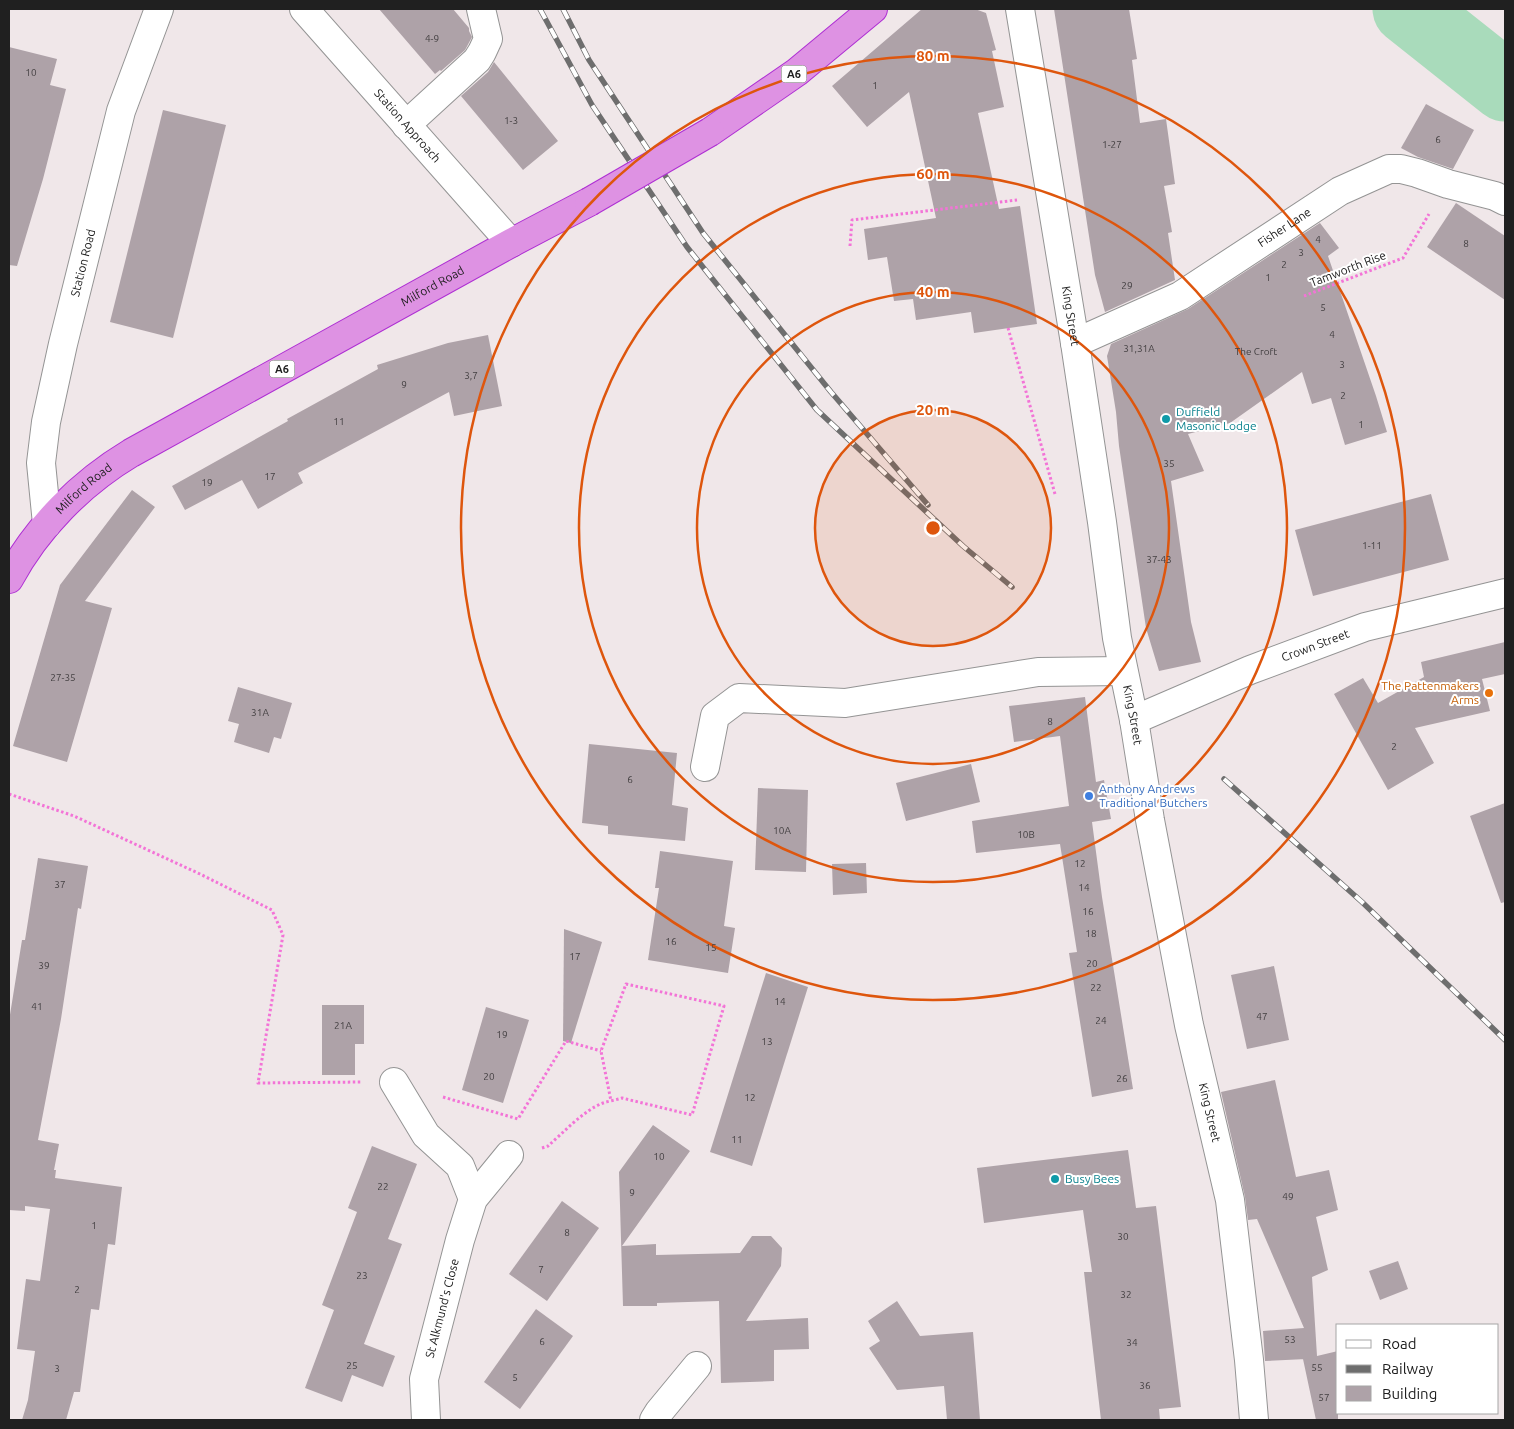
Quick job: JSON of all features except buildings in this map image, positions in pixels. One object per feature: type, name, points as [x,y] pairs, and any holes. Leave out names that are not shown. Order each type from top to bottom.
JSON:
[{"type":"highway","name":"Milford Road","points":[[9,579],[19,561],[48,524],[69,501],[111,465],[131,452],[589,202],[710,132],[797,72],[873,9]]},
{"type":"street","name":"Station Road","points":[[48,524],[41,463],[46,422],[63,344],[121,111],[159,9]]},
{"type":"street","name":"Station Approach","points":[[304,9],[512,243]]},
{"type":"street","points":[[406,125],[477,60],[488,39],[481,9]]},
{"type":"street","name":"King Street","points":[[1020,9],[1075,344],[1102,522],[1116,638],[1134,720],[1150,820],[1189,1025],[1230,1200],[1249,1360],[1254,1420]]},
{"type":"street","name":"Fisher Lane","points":[[1075,344],[1180,296],[1340,191],[1389,169],[1401,168],[1448,184],[1495,196],[1505,201]]},
{"type":"street","name":"Crown Street","points":[[1134,720],[1250,670],[1365,627],[1505,593]]},
{"type":"street","points":[[705,767],[715,716],[739,698],[845,703],[1038,672],[1123,671]]},
{"type":"street","points":[[394,1082],[426,1135],[460,1166],[473,1199]]},
{"type":"street","name":"St Alkmund's Close","points":[[426,1420],[424,1379],[460,1240],[473,1199],[509,1155]]},
{"type":"street","points":[[654,1420],[658,1412],[697,1366]]},
{"type":"path","name":"Tamworth Rise","points":[[1304,296],[1403,258],[1448,184]]},
{"type":"path","points":[[850,246],[852,220],[1050,196]]},
{"type":"path","points":[[1008,328],[1055,494]]},
{"type":"path","points":[[9,794],[74,816],[200,874],[272,910],[283,935],[258,1083],[356,1082]]},
{"type":"path","points":[[509,1155],[548,1146],[586,1113],[602,1103],[611,1101],[622,1098],[692,1115],[724,1006],[626,984],[601,1051],[611,1101]]},
{"type":"path","points":[[394,1082],[518,1119],[566,1041],[601,1051]]},
{"type":"waterway","points":[[1408,9],[1505,86]]},
{"type":"railway","points":[[540,9],[592,105],[687,247],[817,410],[963,546],[1012,587]]},
{"type":"railway","points":[[563,9],[589,60],[703,233],[831,392],[928,505]]},
{"type":"railway","points":[[1224,779],[1362,902],[1505,1040]]},
{"type":"place","name":"Duffield Masonic Lodge","points":[[1166,419]]},
{"type":"place","name":"The Pattenmakers Arms","points":[[1489,693]]},
{"type":"place","name":"Anthony Andrews Traditional Butchers","points":[[1089,796]]},
{"type":"place","name":"Busy Bees","points":[[1055,1179]]}]
